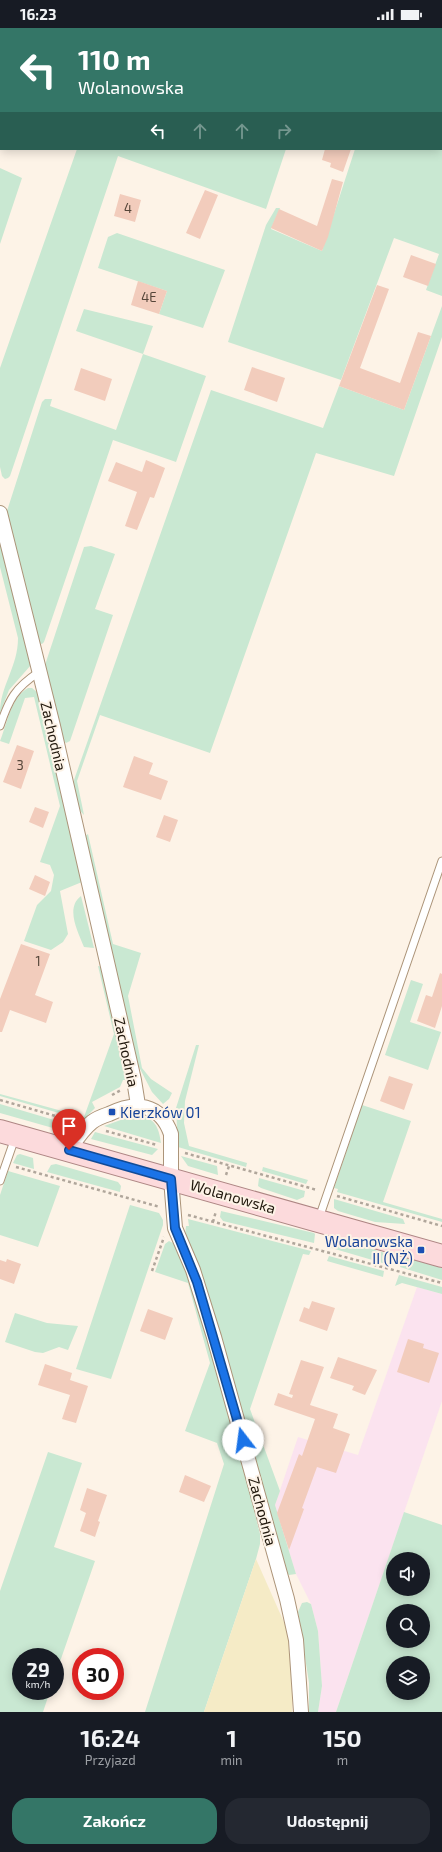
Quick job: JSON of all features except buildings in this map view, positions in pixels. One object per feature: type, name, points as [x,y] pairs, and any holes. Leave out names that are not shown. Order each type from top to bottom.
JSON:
[{"type":"main road","name":"Wolanowska","points":[[8,1134],[442,1256]]},
{"type":"street","name":"Zachodnia","points":[[0,513],[39,672],[134,1080],[138,1105],[151,1109],[164,1119],[171,1134],[171,1179],[175,1228],[193,1270],[214,1337],[285,1592],[296,1640],[301,1712]]},
{"type":"street","points":[[69,1150],[80,1134],[93,1121],[120,1108],[138,1105]]},
{"type":"lane","points":[[0,726],[12,695],[20,686],[39,672]]},
{"type":"lane","points":[[318,1220],[442,861]]},
{"type":"lane","points":[[0,1181],[6,1165],[8,1134]]},
{"type":"path","points":[[106,1099],[121,1090],[125,1084],[134,1080]]},
{"type":"path","points":[[0,1100],[442,1226]]},
{"type":"path","points":[[6,1165],[442,1283]]},
{"type":"path","points":[[152,1271],[163,1239],[169,1231],[175,1228]]},
{"type":"shaded area","points":[[417,1287],[442,1294],[442,1401],[391,1552],[386,1552],[386,1565],[336,1712],[318,1712],[322,1686],[318,1631],[311,1604],[296,1574],[275,1505],[298,1437],[358,1455]]},
{"type":"green space","points":[[77,150],[286,150],[266,209],[118,156],[10,476],[5,479],[2,476],[0,467],[0,368]]},
{"type":"green space","points":[[355,150],[442,150],[442,296],[426,290],[439,254],[394,238],[341,380],[228,342],[266,225],[276,208],[280,208],[271,229],[322,251]]},
{"type":"green space","points":[[0,168],[22,178],[0,244]]},
{"type":"green space","points":[[117,233],[225,270],[203,328],[159,314],[167,291],[98,268],[108,237]]},
{"type":"green space","points":[[442,306],[442,337],[394,476],[316,453],[210,753],[100,715],[77,781],[84,815],[75,799],[74,780],[211,390],[323,428],[339,386],[404,410]]},
{"type":"green space","points":[[84,309],[153,326],[143,354],[76,331]]},
{"type":"green space","points":[[143,354],[206,376],[176,462],[113,440],[44,642],[42,644],[39,643],[7,511],[42,402],[45,399],[52,399],[50,406],[116,430]]},
{"type":"green space","points":[[0,533],[31,665],[9,690],[0,713],[3,694],[15,658],[18,638],[0,567]]},
{"type":"green space","points":[[91,546],[115,554],[95,609],[113,615],[70,741],[66,743],[63,740],[45,665],[84,547]]},
{"type":"green space","points":[[28,688],[32,688],[38,693],[82,882],[60,891],[68,934],[63,942],[51,950],[24,941],[37,905],[51,891],[54,875],[50,865],[40,862],[60,806],[34,697],[25,698],[9,744],[0,741],[10,712],[17,698]]},
{"type":"green space","points":[[88,834],[113,944],[141,953],[128,996],[142,1068],[151,1079],[172,1093],[169,1099],[163,1104],[152,1092],[137,1063],[85,836]]},
{"type":"green space","points":[[81,896],[94,948],[84,947],[74,920],[74,907],[76,901]]},
{"type":"green space","points":[[98,966],[102,967],[128,1080],[123,1080],[120,1087],[92,1102],[95,1108],[83,1120],[0,1096],[0,1094],[84,1117],[114,1034]]},
{"type":"green space","points":[[411,980],[423,984],[410,1022],[441,1032],[428,1070],[385,1055]]},
{"type":"green space","points":[[196,1045],[199,1045],[185,1101],[184,1123],[189,1146],[247,1163],[246,1167],[178,1147],[176,1108]]},
{"type":"green space","points":[[0,1104],[71,1125],[60,1130],[0,1113]]},
{"type":"green space","points":[[362,1105],[411,1121],[383,1202],[442,1219],[442,1222],[337,1192],[338,1189],[334,1188]]},
{"type":"green space","points":[[129,1117],[144,1117],[155,1124],[161,1143],[104,1126]]},
{"type":"green space","points":[[95,1132],[158,1149],[152,1155],[91,1139]]},
{"type":"green space","points":[[20,1154],[33,1158],[34,1169],[13,1163],[17,1155]]},
{"type":"green space","points":[[181,1156],[217,1166],[218,1175],[188,1166]]},
{"type":"green space","points":[[56,1164],[118,1182],[121,1186],[120,1192],[47,1172],[51,1165]]},
{"type":"green space","points":[[263,1167],[308,1180],[306,1184],[262,1171]]},
{"type":"green space","points":[[8,1171],[60,1186],[38,1247],[0,1235],[0,1195]]},
{"type":"green space","points":[[259,1178],[305,1191],[304,1197],[297,1200],[261,1188],[258,1186]]},
{"type":"green space","points":[[334,1199],[403,1219],[405,1224],[375,1222],[338,1211],[334,1208]]},
{"type":"green space","points":[[130,1205],[159,1213],[163,1220],[163,1225],[111,1379],[76,1369]]},
{"type":"green space","points":[[221,1211],[314,1233],[314,1243],[223,1221],[220,1217]]},
{"type":"green space","points":[[188,1219],[311,1251],[309,1255],[303,1254],[250,1409],[280,1491],[275,1505],[296,1574],[289,1575],[287,1573],[243,1424],[206,1285],[185,1235],[186,1226],[189,1226]]},
{"type":"green space","points":[[334,1238],[385,1253],[388,1257],[386,1264],[328,1247]]},
{"type":"green space","points":[[169,1241],[173,1243],[185,1265],[192,1284],[241,1457],[260,1534],[260,1544],[256,1559],[204,1712],[145,1712],[224,1464],[217,1443],[185,1431],[210,1363],[188,1283],[155,1272],[165,1244]]},
{"type":"green space","points":[[329,1256],[384,1271],[383,1277],[327,1261]]},
{"type":"green space","points":[[407,1258],[442,1268],[442,1280],[400,1267],[403,1259]]},
{"type":"green space","points":[[399,1275],[442,1287],[442,1294],[402,1283],[395,1286]]},
{"type":"green space","points":[[15,1313],[47,1323],[78,1326],[68,1350],[59,1347],[43,1353],[35,1352],[5,1342]]},
{"type":"green space","points":[[48,1452],[82,1463],[54,1547],[95,1561],[64,1650],[64,1648],[12,1648],[12,1700],[47,1700],[43,1712],[0,1712],[0,1591]]},
{"type":"green space","points":[[404,1512],[442,1525],[442,1712],[336,1712],[386,1565],[386,1596],[430,1596],[430,1552],[390,1552]]},
{"type":"green space","points":[[307,1602],[311,1604],[318,1631],[322,1686],[318,1712],[309,1712],[309,1683],[298,1612],[302,1603]]},
{"type":"sand","points":[[256,1559],[287,1629],[294,1664],[292,1712],[204,1712]]},
{"type":"place","name":"Kierzków 01","points":[[112,1112]]},
{"type":"place","name":"Wolanowska II (NŻ)","points":[[421,1250]]},
{"type":"route","points":[[69,1150],[171,1179],[175,1228],[197,1282],[243,1440]]}]
